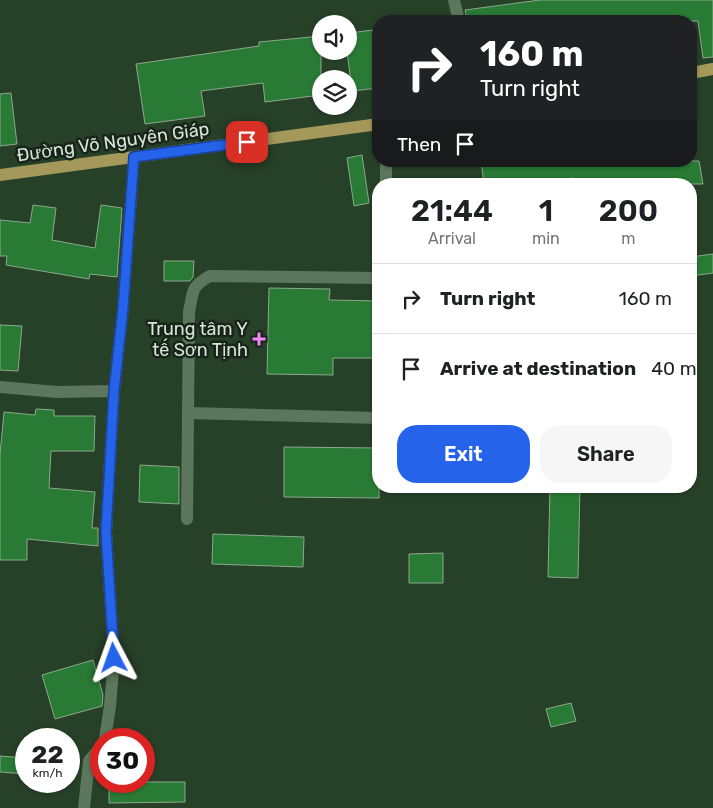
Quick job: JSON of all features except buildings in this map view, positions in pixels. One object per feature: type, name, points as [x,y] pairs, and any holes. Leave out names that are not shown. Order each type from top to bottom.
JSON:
[{"type":"main road","points":[[697,72],[713,70]]},
{"type":"main road","name":"Đường Võ Nguyên Giáp","points":[[0,175],[372,125]]},
{"type":"street","points":[[454,0],[458,15]]},
{"type":"street","points":[[107,728],[114,658],[106,532],[114,391],[123,308],[134,157]]},
{"type":"street","points":[[188,519],[189,312],[193,291],[197,282],[210,276],[372,278]]},
{"type":"street","points":[[0,387],[57,392],[114,391]]},
{"type":"street","points":[[188,413],[372,418]]},
{"type":"street","points":[[84,808],[90,760]]},
{"type":"place","name":"Trung tâm Y tế Sơn Tịnh","points":[[259,339]]},
{"type":"route","points":[[114,658],[106,532],[114,391],[123,308],[134,157],[247,142]]}]
